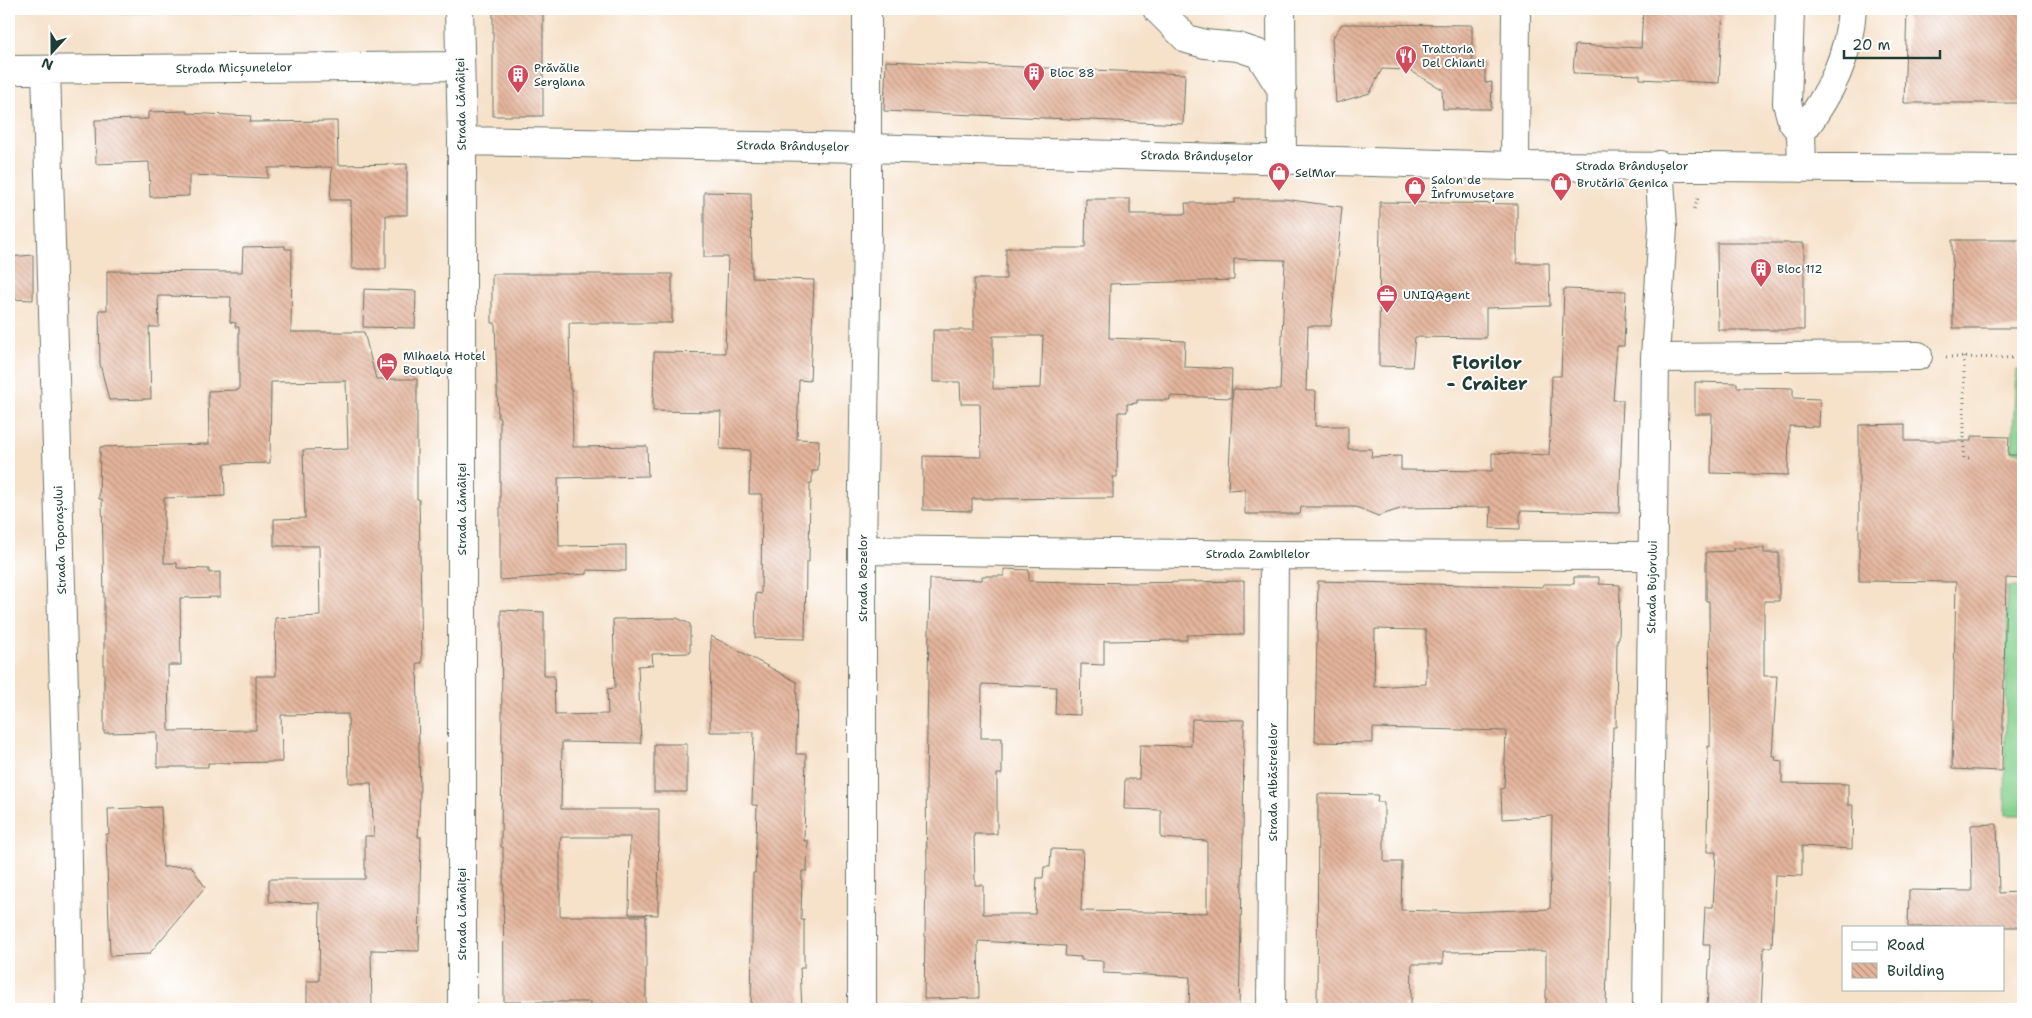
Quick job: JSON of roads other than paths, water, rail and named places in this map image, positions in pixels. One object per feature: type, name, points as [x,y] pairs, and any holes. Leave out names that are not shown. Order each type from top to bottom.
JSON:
[{"type":"street","name":"Strada Lămâiței","points":[[459,9],[462,141],[462,1009]]},
{"type":"street","name":"Strada Rozelor","points":[[862,1009],[862,550],[867,234],[867,9]]},
{"type":"street","points":[[1157,9],[1187,39],[1205,44],[1238,47],[1259,54],[1282,90]]},
{"type":"street","points":[[1281,9],[1282,158]]},
{"type":"street","points":[[1515,166],[1516,9]]},
{"type":"street","points":[[1790,9],[1787,103],[1792,121],[1801,133],[1802,168]]},
{"type":"street","points":[[1801,133],[1819,109],[1834,80],[1851,34],[1852,9]]},
{"type":"street","name":"Strada Micșunelelor","points":[[9,70],[460,66]]},
{"type":"street","name":"Strada Toporașului","points":[[46,70],[66,744],[70,1009]]},
{"type":"street","name":"Strada Brândușelor","points":[[462,141],[866,148],[1282,158],[1515,166],[2023,169]]},
{"type":"street","name":"Strada Bujorului","points":[[1647,1009],[1655,358],[1663,227],[1659,166]]},
{"type":"street","points":[[1655,358],[1918,356]]},
{"type":"street","name":"Strada Zambilelor","points":[[862,550],[1274,555],[1653,556]]},
{"type":"street","name":"Strada Albăstrelelor","points":[[1271,1009],[1274,555]]},
{"type":"place","name":"Trattoria Del Chianti","points":[[1406,75]]},
{"type":"place","name":"Bloc 88","points":[[1034,92]]},
{"type":"place","name":"Prăvălie Sergiana","points":[[518,94]]},
{"type":"place","name":"SelMar","points":[[1279,192]]},
{"type":"place","name":"Brutăria Genica","points":[[1561,202]]},
{"type":"place","name":"Salon de Înfrumusețare","points":[[1415,206]]},
{"type":"place","name":"Bloc 112","points":[[1761,288]]},
{"type":"place","name":"UNIQAgent","points":[[1387,314]]},
{"type":"place","name":"Mihaela Hotel Boutique","points":[[387,382]]},
{"type":"district","name":"Florilor - Craiter","points":[[1487,373]]}]
